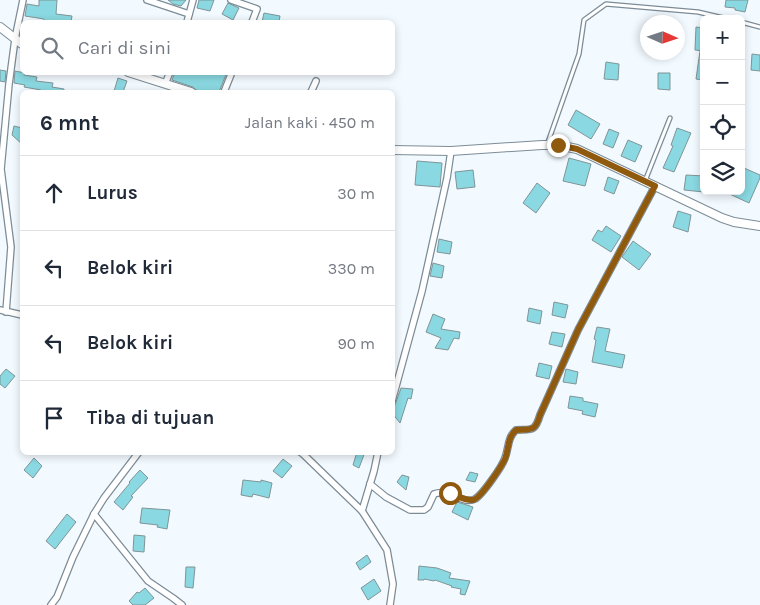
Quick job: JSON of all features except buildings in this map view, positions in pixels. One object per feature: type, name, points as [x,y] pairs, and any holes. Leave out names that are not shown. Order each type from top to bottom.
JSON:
[{"type":"street","points":[[21,20],[23,0]]},
{"type":"street","points":[[147,0],[189,14]]},
{"type":"street","points":[[188,20],[193,0]]},
{"type":"street","points":[[231,0],[257,9],[253,20]]},
{"type":"street","points":[[0,27],[19,42],[8,93],[1,169],[11,247],[3,311],[20,315]]},
{"type":"street","points":[[138,75],[185,90]]},
{"type":"street","points":[[166,84],[169,75]]},
{"type":"street","points":[[225,90],[231,75]]},
{"type":"street","points":[[312,90],[316,81]]},
{"type":"street","points":[[395,150],[451,151],[558,145],[577,149],[722,218],[760,226]]},
{"type":"street","points":[[395,390],[422,291],[447,178],[451,151]]},
{"type":"street","points":[[370,484],[386,497],[410,510],[424,510],[428,507],[434,494],[440,491],[466,500],[477,498],[505,458],[510,436],[513,432],[534,428],[537,424],[578,330],[655,186]]},
{"type":"street","points":[[51,605],[57,597],[73,557],[94,514],[138,455]]},
{"type":"street","points":[[304,455],[362,511],[387,550],[393,584],[390,605]]},
{"type":"street","points":[[362,511],[377,455]]},
{"type":"street","points":[[94,514],[148,581],[182,605]]},
{"type":"lane","points":[[546,145],[579,54],[584,20],[606,4],[698,12],[711,15]]},
{"type":"lane","points":[[745,23],[760,27]]},
{"type":"lane","points":[[644,181],[670,118]]},
{"type":"route","points":[[450,493],[466,500],[477,498],[505,458],[510,436],[513,432],[516,430],[528,430],[534,428],[537,424],[578,330],[655,186],[577,149],[558,145]]}]
